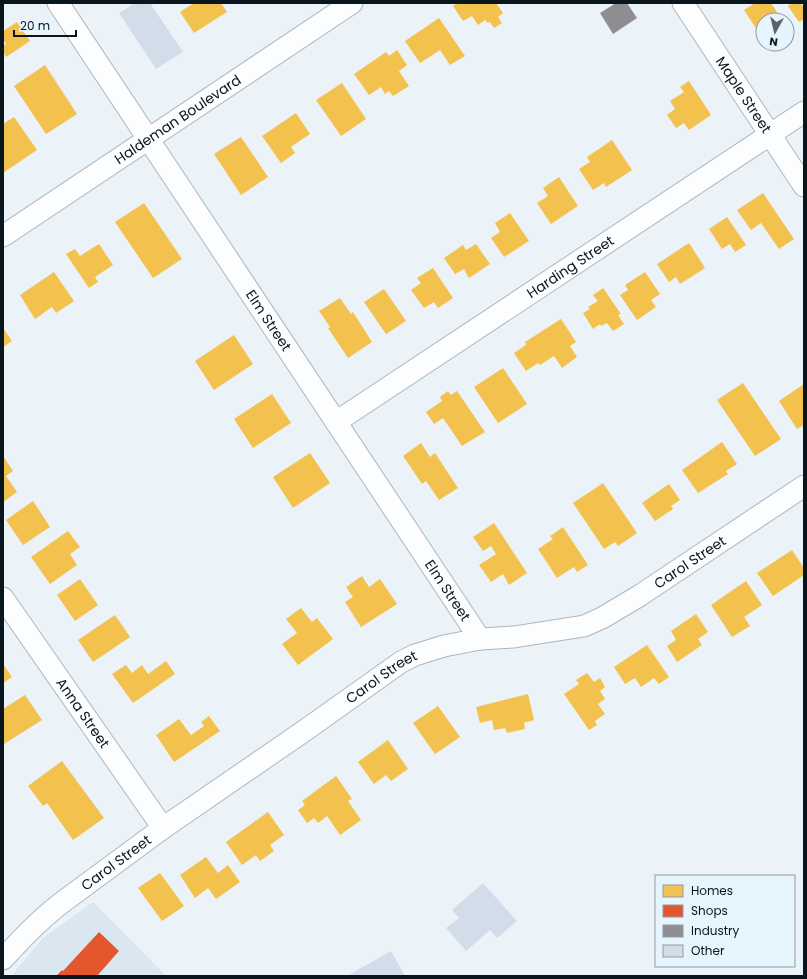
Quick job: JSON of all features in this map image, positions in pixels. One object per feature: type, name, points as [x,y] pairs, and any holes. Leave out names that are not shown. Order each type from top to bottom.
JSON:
[{"type":"street","name":"Elm Street","points":[[58,3],[480,639]]},
{"type":"street","name":"Haldeman Boulevard","points":[[3,236],[352,3]]},
{"type":"street","name":"Maple Street","points":[[683,3],[804,186]]},
{"type":"street","name":"Harding Street","points":[[336,422],[804,112]]},
{"type":"street","name":"Carol Street","points":[[3,959],[48,912],[163,828],[401,662],[415,655],[444,646],[480,639],[514,637],[584,626],[602,618],[639,596],[804,486]]},
{"type":"street","name":"Anna Street","points":[[3,598],[163,828]]},
{"type":"shaded area","points":[[93,902],[166,976],[11,976],[43,938]]},
{"type":"building: Homes","points":[[194,3],[221,3],[227,12],[194,33],[180,12]]},
{"type":"building: Homes","points":[[458,3],[496,3],[503,13],[498,17],[502,23],[494,28],[490,22],[488,23],[485,20],[478,25],[472,16],[463,21],[453,6]]},
{"type":"building: Homes","points":[[755,3],[771,3],[777,12],[755,12],[755,27],[744,10]]},
{"type":"building: Homes","points":[[792,3],[801,3],[804,8],[804,19],[799,22],[795,16],[795,12],[792,12],[788,6]]},
{"type":"building: Homes","points":[[439,18],[465,56],[450,65],[440,50],[420,63],[405,41]]},
{"type":"building: Homes","points":[[17,22],[30,41],[6,57],[3,51],[3,46],[6,44],[3,39],[3,31]]},
{"type":"building: Homes","points":[[397,50],[407,65],[399,71],[409,86],[393,96],[389,91],[385,94],[381,87],[369,95],[354,74],[386,52],[389,56]]},
{"type":"building: Homes","points":[[45,65],[77,114],[46,134],[14,86]]},
{"type":"building: Homes","points":[[689,81],[711,115],[689,130],[684,123],[676,128],[667,115],[675,109],[670,101],[684,92],[680,87]]},
{"type":"building: Homes","points":[[342,83],[366,119],[341,136],[316,100]]},
{"type":"building: Homes","points":[[296,113],[310,134],[291,147],[295,153],[281,163],[262,136]]},
{"type":"building: Homes","points":[[14,117],[37,150],[3,173],[3,124]]},
{"type":"building: Homes","points":[[241,137],[268,177],[241,195],[214,154]]},
{"type":"building: Homes","points":[[612,140],[632,170],[606,187],[604,183],[593,190],[579,169],[590,162],[587,157]]},
{"type":"building: Homes","points":[[559,177],[578,206],[551,224],[537,203],[548,196],[543,188]]},
{"type":"building: Homes","points":[[763,193],[794,239],[779,249],[761,223],[751,230],[737,210]]},
{"type":"building: Homes","points":[[144,203],[182,259],[153,278],[115,222]]},
{"type":"building: Homes","points":[[510,213],[529,241],[504,257],[491,238],[500,232],[495,223]]},
{"type":"building: Homes","points":[[727,217],[746,245],[735,252],[730,244],[722,249],[709,229]]},
{"type":"building: Homes","points":[[689,243],[705,268],[680,284],[676,277],[669,282],[657,264]]},
{"type":"building: Homes","points":[[99,244],[113,265],[95,277],[98,282],[89,288],[66,254],[75,249],[80,256]]},
{"type":"building: Homes","points":[[476,244],[490,264],[469,278],[464,269],[455,274],[444,258],[463,245],[466,250]]},
{"type":"building: Homes","points":[[433,268],[453,298],[438,308],[434,302],[424,308],[411,290],[421,283],[417,278]]},
{"type":"building: Homes","points":[[54,272],[74,301],[56,313],[52,307],[35,319],[20,295]]},
{"type":"building: Homes","points":[[645,272],[660,294],[651,300],[656,307],[637,320],[620,295],[628,290],[625,285]]},
{"type":"building: Homes","points":[[603,288],[621,314],[618,315],[624,324],[613,331],[607,323],[601,326],[600,324],[593,329],[583,313],[590,309],[588,307],[598,301],[593,295]]},
{"type":"building: Homes","points":[[384,289],[406,321],[386,334],[364,302]]},
{"type":"building: Homes","points":[[340,298],[351,314],[353,312],[372,342],[348,358],[328,328],[330,327],[319,311]]},
{"type":"building: Homes","points":[[561,319],[576,342],[570,346],[577,357],[562,368],[554,356],[540,365],[538,363],[526,371],[514,353],[526,345],[525,342]]},
{"type":"building: Homes","points":[[3,328],[12,341],[3,347]]},
{"type":"building: Homes","points":[[234,335],[253,364],[214,390],[195,361]]},
{"type":"building: Homes","points":[[503,368],[527,404],[498,423],[474,387]]},
{"type":"building: Homes","points":[[743,383],[781,439],[755,456],[717,400]]},
{"type":"building: Homes","points":[[804,384],[804,425],[797,429],[779,401]]},
{"type":"building: Homes","points":[[448,391],[451,395],[457,391],[485,432],[462,446],[443,418],[434,424],[426,412],[442,401],[440,397]]},
{"type":"building: Homes","points":[[272,394],[291,423],[253,448],[234,419]]},
{"type":"building: Homes","points":[[722,442],[737,464],[726,471],[728,474],[698,493],[682,470]]},
{"type":"building: Homes","points":[[421,443],[430,457],[435,453],[458,488],[439,500],[426,481],[422,484],[403,456]]},
{"type":"building: Homes","points":[[310,453],[330,483],[293,508],[273,477]]},
{"type":"building: Homes","points":[[3,456],[13,471],[6,476],[17,492],[3,502]]},
{"type":"building: Homes","points":[[603,483],[637,533],[618,546],[615,542],[604,549],[573,503]]},
{"type":"building: Homes","points":[[669,484],[680,500],[671,506],[673,509],[655,521],[642,503]]},
{"type":"building: Homes","points":[[33,501],[50,527],[23,545],[6,520]]},
{"type":"building: Homes","points":[[494,523],[527,573],[509,585],[503,574],[491,582],[479,565],[496,554],[491,546],[483,551],[473,537]]},
{"type":"building: Homes","points":[[563,527],[588,565],[577,572],[574,567],[557,578],[538,549],[553,539],[550,536]]},
{"type":"building: Homes","points":[[68,531],[80,547],[70,554],[77,565],[50,584],[31,557]]},
{"type":"building: Homes","points":[[792,550],[804,568],[804,575],[773,596],[757,573]]},
{"type":"building: Homes","points":[[362,576],[369,587],[380,579],[397,604],[361,627],[345,602],[353,597],[346,587]]},
{"type":"building: Homes","points":[[80,579],[98,605],[75,621],[57,595]]},
{"type":"building: Homes","points":[[746,581],[762,605],[744,617],[750,626],[732,637],[711,605]]},
{"type":"building: Homes","points":[[301,608],[312,622],[317,618],[333,639],[298,665],[282,644],[297,633],[286,619]]},
{"type":"building: Homes","points":[[696,614],[708,632],[698,639],[702,645],[677,662],[667,646],[676,640],[671,631]]},
{"type":"building: Homes","points":[[115,615],[130,637],[93,662],[78,640]]},
{"type":"building: Homes","points":[[647,645],[669,677],[659,684],[654,678],[641,687],[635,678],[625,684],[614,667]]},
{"type":"building: Homes","points":[[166,661],[175,674],[133,703],[112,674],[126,665],[132,673],[142,665],[148,674]]},
{"type":"building: Homes","points":[[3,664],[12,677],[3,683]]},
{"type":"building: Homes","points":[[587,673],[594,682],[600,678],[605,687],[600,691],[605,699],[598,704],[605,714],[595,721],[597,725],[589,730],[564,694],[579,684],[576,680]]},
{"type":"building: Homes","points":[[528,694],[534,720],[524,723],[525,729],[507,733],[505,728],[494,730],[492,720],[480,723],[476,707]]},
{"type":"building: Homes","points":[[25,695],[42,720],[4,744],[3,709]]},
{"type":"building: Homes","points":[[438,706],[460,737],[435,754],[413,723]]},
{"type":"building: Homes","points":[[209,716],[220,731],[174,762],[156,735],[179,719],[191,735],[204,726],[201,722]]},
{"type":"building: Homes","points":[[388,740],[408,769],[391,781],[386,775],[374,784],[358,762]]},
{"type":"building: Homes","points":[[62,761],[104,818],[73,840],[47,803],[43,806],[28,786]]},
{"type":"building: Homes","points":[[336,776],[352,799],[348,801],[361,820],[340,835],[327,816],[318,823],[314,818],[307,823],[298,810],[305,805],[302,801]]},
{"type":"building: Homes","points":[[268,812],[284,835],[270,845],[274,851],[260,861],[256,855],[242,865],[226,842]]},
{"type":"building: Homes","points":[[206,857],[218,873],[228,865],[240,882],[216,899],[208,888],[195,898],[180,875]]},
{"type":"building: Homes","points":[[160,873],[184,906],[162,921],[138,888]]},
{"type":"building: Shops","points":[[99,932],[119,951],[97,976],[56,976],[62,970],[63,971]]},
{"type":"building: Industry","points":[[616,3],[627,3],[637,18],[613,34],[600,13]]},
{"type":"building: Other","points":[[135,3],[150,3],[183,52],[156,69],[119,13]]},
{"type":"building: Other","points":[[483,883],[517,921],[497,938],[490,930],[466,951],[446,928],[459,918],[452,910]]},
{"type":"building: Other","points":[[391,951],[405,976],[347,976]]}]
